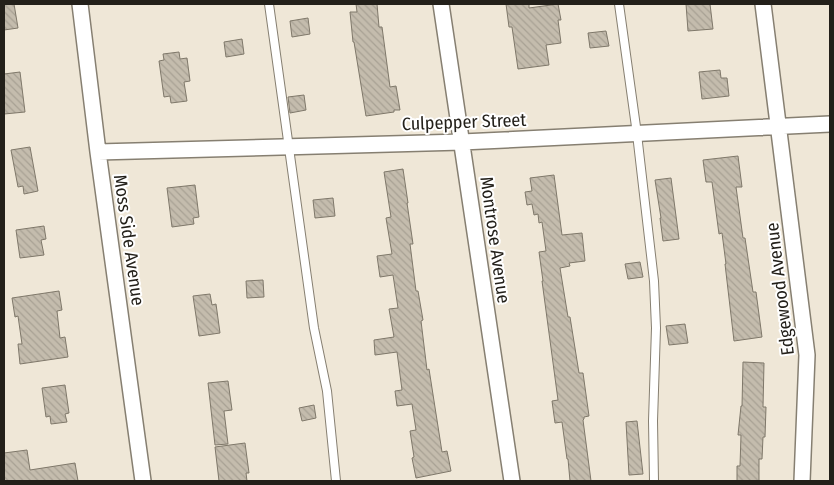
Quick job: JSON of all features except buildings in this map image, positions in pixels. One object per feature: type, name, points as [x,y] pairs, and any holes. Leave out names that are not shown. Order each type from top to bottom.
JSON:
[{"type":"street","name":"Moss Side Avenue","points":[[80,4],[98,152],[143,481]]},
{"type":"street","name":"Montrose Avenue","points":[[442,4],[512,481]]},
{"type":"street","name":"Edgewood Avenue","points":[[763,4],[807,355],[802,481]]},
{"type":"street","name":"Culpepper Street","points":[[98,152],[462,142],[830,124]]},
{"type":"lane","points":[[269,4],[314,328],[327,391],[336,481]]},
{"type":"lane","points":[[619,4],[637,134],[654,281],[656,328],[653,421],[654,481]]}]
